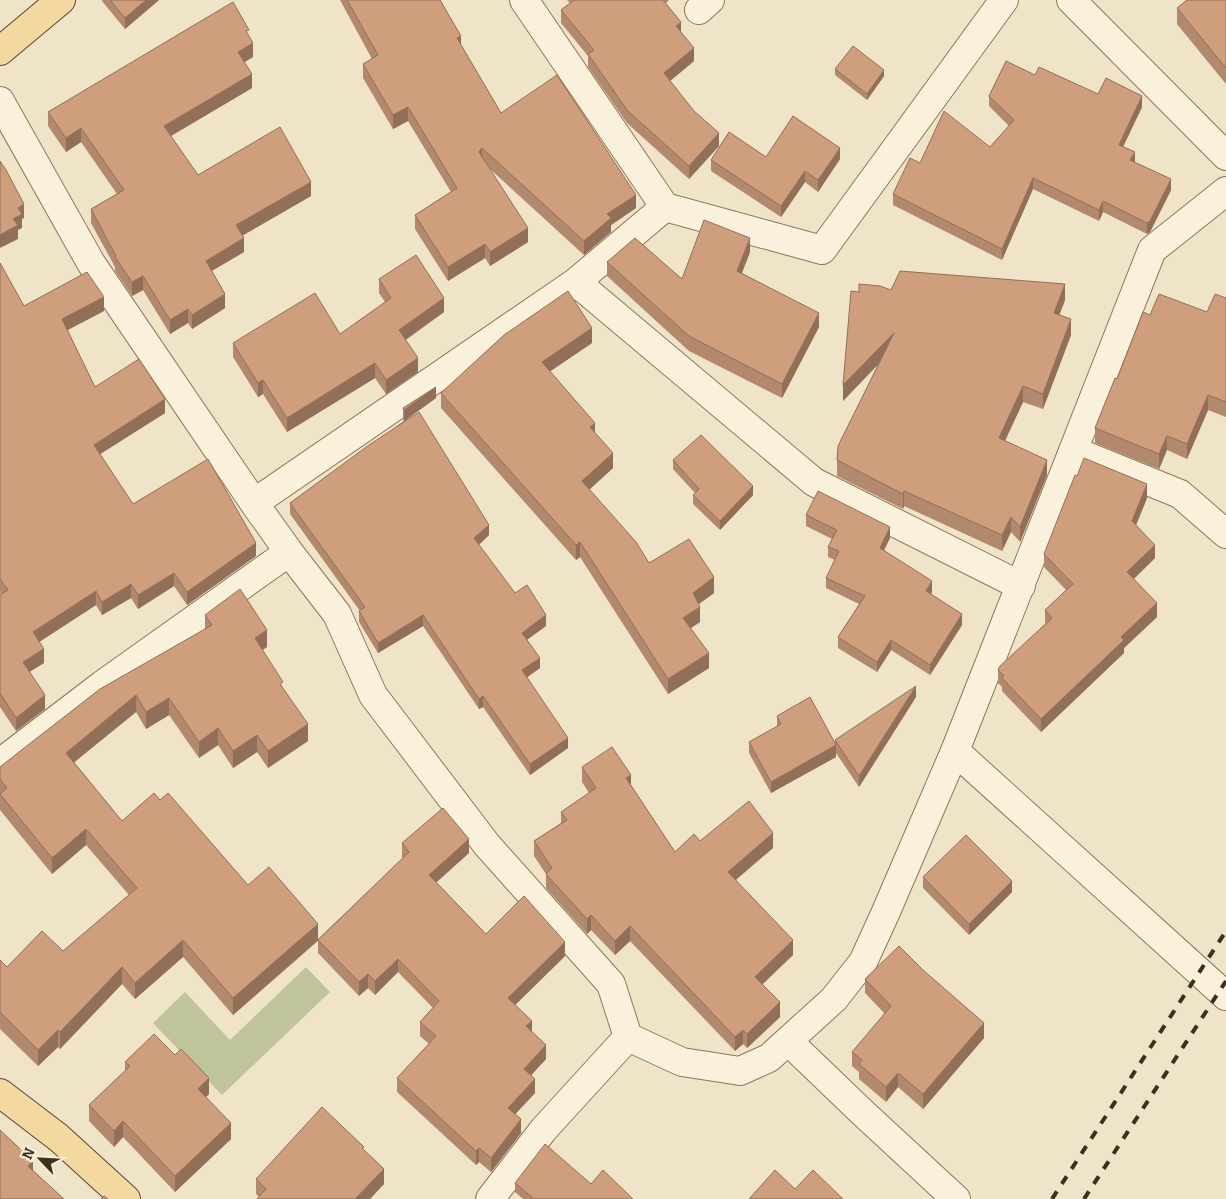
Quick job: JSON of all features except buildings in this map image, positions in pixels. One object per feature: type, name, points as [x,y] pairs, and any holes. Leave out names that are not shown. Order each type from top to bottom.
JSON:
[{"type":"main road","points":[[0,51],[60,0]]},
{"type":"main road","points":[[0,1093],[60,1138],[126,1199]]},
{"type":"street","points":[[524,0],[665,207],[822,250],[1004,0]]},
{"type":"street","points":[[1071,0],[1226,156]]},
{"type":"street","points":[[0,101],[91,264],[254,503],[337,614],[373,695],[487,845],[611,984],[628,1037],[682,1062],[740,1071],[769,1058],[834,999],[863,962],[955,751],[1152,250],[1226,191]]},
{"type":"street","points":[[254,503],[576,282],[665,207]]},
{"type":"street","points":[[576,282],[814,482],[1021,586]]},
{"type":"street","points":[[1074,451],[1180,494],[1226,534]]},
{"type":"street","points":[[0,763],[102,685],[289,552]]},
{"type":"street","points":[[955,751],[1226,996]]},
{"type":"street","points":[[490,1199],[544,1129],[628,1037]]},
{"type":"street","points":[[788,1040],[862,1113],[956,1199]]},
{"type":"green space","points":[[306,967],[330,992],[222,1095],[153,1023],[185,992],[230,1040]]},
{"type":"railway","points":[[1052,1199],[1226,931]]},
{"type":"railway","points":[[1084,1199],[1226,981]]}]
